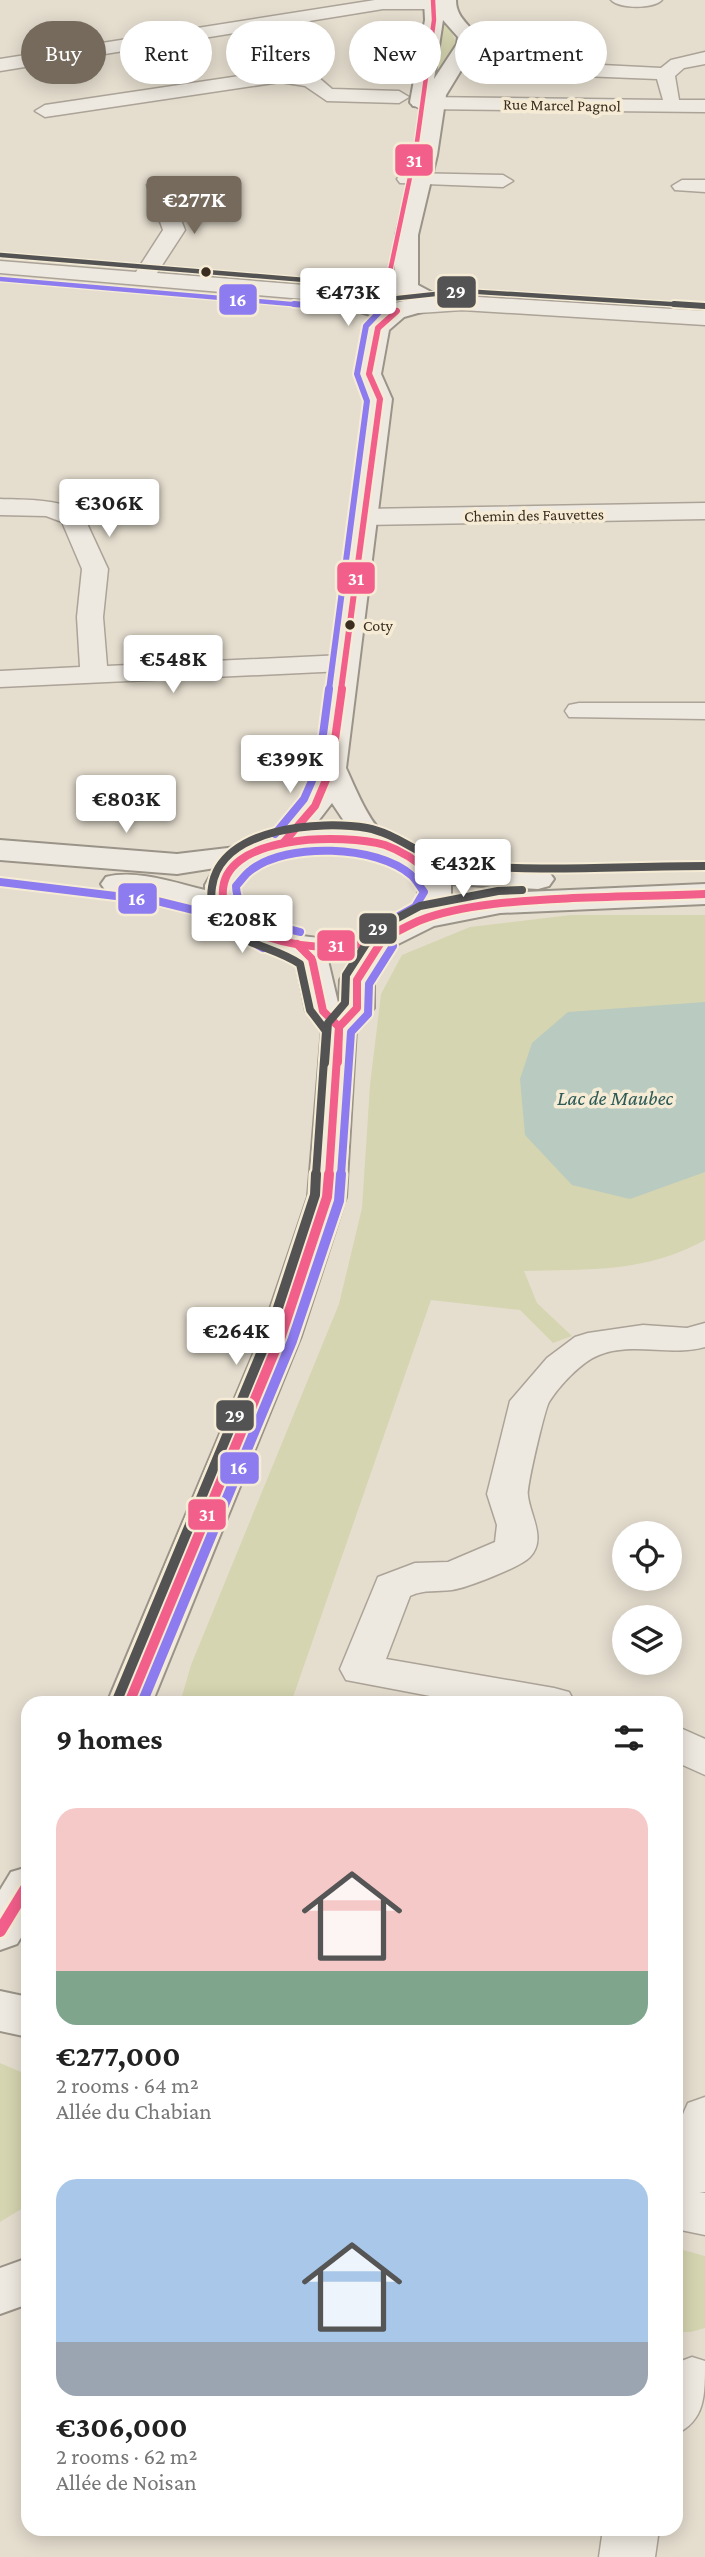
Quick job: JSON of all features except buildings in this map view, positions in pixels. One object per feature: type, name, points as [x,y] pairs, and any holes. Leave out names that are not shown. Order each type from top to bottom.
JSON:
[{"type":"street","points":[[620,0],[653,0]]},
{"type":"street","points":[[106,49],[383,4],[440,2]]},
{"type":"street","points":[[388,302],[403,276],[416,149],[427,103],[434,20],[440,2]]},
{"type":"street","points":[[427,103],[467,44],[467,36],[440,2]]},
{"type":"street","points":[[607,71],[665,74],[678,64],[705,58]]},
{"type":"street","points":[[0,65],[21,62]]},
{"type":"street","points":[[665,74],[673,107]]},
{"type":"street","points":[[45,111],[100,104],[137,95],[280,76],[311,81],[327,94],[399,97]]},
{"type":"street","points":[[116,81],[137,95]]},
{"type":"street","name":"Rue Marcel Pagnol","points":[[427,103],[705,106]]},
{"type":"street","points":[[414,179],[503,181]]},
{"type":"street","points":[[284,842],[314,806],[331,768],[380,399],[369,374],[388,302],[389,276],[414,179]]},
{"type":"street","points":[[143,278],[174,230],[157,185]]},
{"type":"street","points":[[682,186],[705,186]]},
{"type":"street","points":[[0,267],[388,302],[462,303],[705,318]]},
{"type":"street","points":[[0,507],[50,509],[71,517],[81,533],[95,569],[90,617],[94,675]]},
{"type":"street","name":"Chemin des Fauvettes","points":[[363,517],[705,511]]},
{"type":"street","points":[[0,679],[343,663]]},
{"type":"street","points":[[579,711],[705,711]]},
{"type":"street","points":[[331,768],[348,805],[374,842]]},
{"type":"street","points":[[0,850],[72,858],[177,864],[252,854],[284,842],[314,838],[374,842],[417,860],[430,873],[437,888],[435,903],[425,918]]},
{"type":"street","points":[[252,854],[226,878],[222,892],[225,905],[235,918],[251,929],[297,944],[346,946],[383,939],[406,930],[425,918],[500,903],[705,894]]},
{"type":"street","points":[[0,870],[159,889],[225,905]]},
{"type":"street","points":[[430,873],[491,878],[705,878]]},
{"type":"street","points":[[132,1696],[281,1336],[327,1197],[339,1027],[357,1008],[357,981],[383,939]]},
{"type":"street","points":[[297,944],[312,959],[323,1011],[339,1027]]},
{"type":"street","points":[[514,1696],[361,1669],[393,1587],[415,1577],[453,1576],[515,1549],[517,1525],[507,1494],[529,1401],[560,1366],[588,1345],[643,1337],[689,1340],[705,1335]]},
{"type":"street","points":[[683,1746],[705,1759]]},
{"type":"street","points":[[0,1931],[21,1896]]},
{"type":"street","points":[[0,2011],[21,2016]]},
{"type":"street","points":[[683,2209],[705,2214]]},
{"type":"street","points":[[0,2291],[21,2284]]},
{"type":"street","points":[[627,2557],[630,2536]]},
{"type":"green space","points":[[440,15],[450,27],[455,41],[441,68],[441,21]]},
{"type":"green space","points":[[571,915],[705,915],[705,1240],[683,1251],[639,1264],[594,1269],[524,1271],[537,1303],[572,1336],[553,1343],[520,1310],[431,1300],[293,1696],[182,1696],[191,1665],[339,1304],[362,1208],[370,1085],[381,994],[402,955],[470,927]]},
{"type":"green space","points":[[0,2063],[21,2072],[21,2209],[0,2222]]},
{"type":"green space","points":[[683,2250],[705,2256],[705,2328],[683,2332]]},
{"type":"water","name":"Lac de Maubec","points":[[705,1002],[705,1172],[630,1199],[572,1185],[525,1135],[520,1079],[532,1043],[568,1012]]},
{"type":"transit line","name":"31","points":[[358,302],[362,292],[375,288],[389,276],[416,149],[434,20],[433,0]]},
{"type":"transit line","name":"29","points":[[1,255],[305,280],[389,299],[463,291],[705,306]]},
{"type":"transit line","name":"16","points":[[0,279],[328,307],[391,300],[366,326],[357,374],[367,401],[319,765],[304,799],[275,834]]},
{"type":"transit line","name":"31","points":[[284,842],[315,806],[331,768],[380,399],[369,374],[378,328],[397,311]]},
{"type":"transit line","name":"29","points":[[119,1696],[270,1332],[315,1195],[326,1031],[310,1010],[300,964],[291,957],[239,936],[217,917],[212,905],[211,891],[216,872],[229,855],[246,843],[268,834],[318,825],[343,825],[385,832],[446,863],[549,867],[705,866]]},
{"type":"transit line","name":"31","points":[[430,873],[409,856],[384,845],[341,839],[287,842],[262,849],[241,860],[228,876],[223,897],[231,914],[246,927],[264,936],[286,942],[331,946],[377,940],[432,916],[472,907],[527,900],[705,894]]},
{"type":"transit line","name":"16","points":[[300,932],[268,924],[248,913],[236,897],[236,886],[251,870],[273,859],[301,852],[362,854],[389,862],[411,875],[424,892],[415,907],[377,928]]},
{"type":"transit line","name":"16","points":[[0,882],[157,901],[218,916],[228,928],[263,948]]},
{"type":"transit line","name":"29","points":[[325,1063],[328,1023],[345,1003],[346,975],[375,930],[420,906],[498,891],[522,890]]},
{"type":"transit line","name":"31","points":[[132,1696],[281,1336],[327,1197],[339,1027],[357,1008],[357,980],[383,939]]},
{"type":"transit line","name":"31","points":[[297,944],[312,959],[323,1011],[339,1027],[338,1062]]},
{"type":"transit line","name":"16","points":[[145,1696],[292,1341],[339,1201],[351,1032],[368,1014],[369,984],[393,946]]},
{"type":"transit line","name":"31","points":[[0,1931],[21,1896]]},
{"type":"place","name":"Coty","points":[[350,625]]}]
